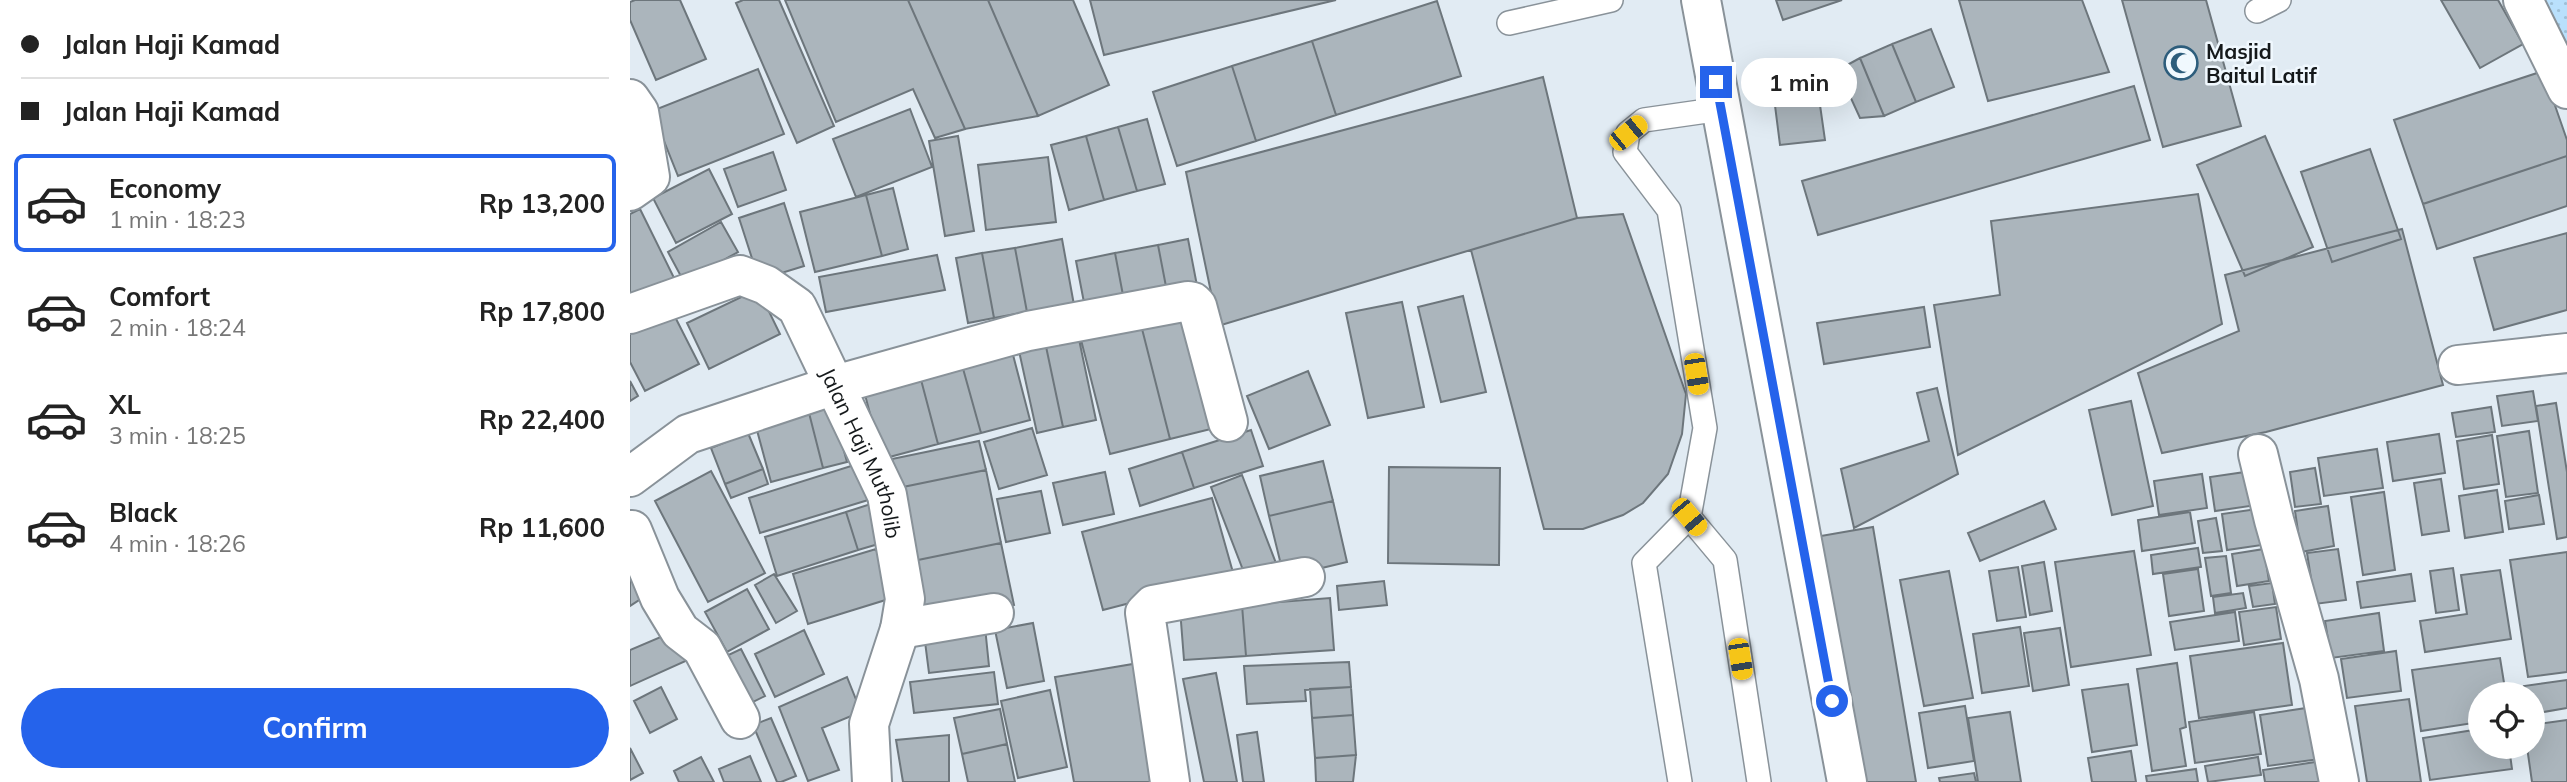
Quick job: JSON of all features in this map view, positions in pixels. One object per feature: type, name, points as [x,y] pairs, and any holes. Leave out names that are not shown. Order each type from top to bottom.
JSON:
[{"type":"street","points":[[1701,0],[1847,782]]},
{"type":"street","points":[[2523,0],[2567,89]]},
{"type":"street","points":[[630,99],[639,111],[640,184]]},
{"type":"street","name":"Jalan Haji Mutholib","points":[[630,314],[740,275],[766,285],[797,307],[887,495],[905,600],[900,629],[869,724],[872,782]]},
{"type":"street","points":[[630,477],[688,434],[835,384],[1028,331],[1193,302],[1197,306],[1228,422]]},
{"type":"street","points":[[2458,365],[2567,353]]},
{"type":"street","points":[[2258,454],[2319,679],[2339,782]]},
{"type":"street","points":[[631,528],[660,598],[680,631],[702,648],[740,719]]},
{"type":"street","points":[[1170,782],[1145,613],[1153,605],[1305,577]]},
{"type":"street","points":[[900,629],[994,614]]},
{"type":"lane","points":[[1509,23],[1611,0]]},
{"type":"lane","points":[[2257,10],[2278,0]]},
{"type":"lane","points":[[1680,782],[1644,563],[1689,517],[1705,428],[1669,210],[1625,152],[1628,133],[1644,120],[1721,109]]},
{"type":"lane","points":[[1689,517],[1725,560],[1759,782]]},
{"type":"shaded area","points":[[2524,0],[2567,0],[2567,87]]},
{"type":"building","points":[[680,0],[706,59],[656,80],[630,20],[630,2]]},
{"type":"building","points":[[743,0],[779,0],[834,126],[797,143],[736,3]]},
{"type":"building","points":[[785,0],[908,0],[965,129],[935,138],[913,89],[836,122]]},
{"type":"building","points":[[908,0],[988,0],[1038,116],[965,129]]},
{"type":"building","points":[[988,0],[1073,0],[1109,85],[1038,116]]},
{"type":"building","points":[[1090,0],[1336,0],[1104,55]]},
{"type":"building","points":[[1776,0],[1842,0],[1783,20]]},
{"type":"building","points":[[1959,0],[2082,0],[2109,72],[1988,101]]},
{"type":"building","name":"Masjid Baitul Latif","points":[[2122,0],[2206,0],[2241,126],[2163,147]]},
{"type":"building","points":[[2441,0],[2498,0],[2523,44],[2480,68]]},
{"type":"building","points":[[1437,1],[1461,76],[1336,115],[1312,41]]},
{"type":"building","points":[[1931,29],[1954,87],[1916,102],[1892,44]]},
{"type":"building","points":[[1312,41],[1336,115],[1256,141],[1232,66]]},
{"type":"building","points":[[1892,44],[1916,102],[1884,116],[1860,58]]},
{"type":"building","points":[[1860,58],[1884,116],[1860,118],[1838,70]]},
{"type":"building","points":[[1232,66],[1256,141],[1177,166],[1153,92]]},
{"type":"building","points":[[758,69],[784,134],[678,176],[652,111]]},
{"type":"building","points":[[2543,71],[2567,140],[2567,156],[2423,204],[2394,120]]},
{"type":"building","points":[[1543,77],[1577,218],[1218,326],[1186,172]]},
{"type":"building","points":[[1816,77],[1825,140],[1780,145],[1772,82]]},
{"type":"building","points":[[2134,86],[2150,140],[1818,235],[1802,181]]},
{"type":"building","points":[[910,109],[932,167],[856,197],[833,139]]},
{"type":"building","points":[[1147,119],[1165,184],[1137,191],[1118,127]]},
{"type":"building","points":[[1118,127],[1137,191],[1104,200],[1086,136]]},
{"type":"building","points":[[958,136],[974,231],[945,236],[929,141]]},
{"type":"building","points":[[1086,136],[1104,200],[1069,210],[1051,145]]},
{"type":"building","points":[[2265,136],[2313,247],[2245,276],[2197,165]]},
{"type":"building","points":[[2370,149],[2401,239],[2332,262],[2301,172]]},
{"type":"building","points":[[773,152],[786,190],[738,207],[724,169]]},
{"type":"building","points":[[2567,156],[2567,206],[2437,249],[2423,204]]},
{"type":"building","points":[[1048,157],[1056,222],[986,230],[978,165]]},
{"type":"building","points":[[709,169],[732,214],[676,243],[653,198]]},
{"type":"building","points":[[893,188],[908,249],[882,256],[866,195]]},
{"type":"building","points":[[2198,194],[2222,324],[1958,455],[1934,305],[2000,295],[1991,221]]},
{"type":"building","points":[[866,195],[882,256],[815,272],[800,212]]},
{"type":"building","points":[[784,203],[804,266],[759,280],[739,218]]},
{"type":"building","points":[[640,209],[679,288],[630,299],[630,214]]},
{"type":"building","points":[[1623,214],[1686,394],[1682,434],[1668,474],[1643,503],[1623,515],[1583,529],[1544,529],[1471,250],[1577,218]]},
{"type":"building","points":[[721,222],[738,252],[684,282],[668,252]]},
{"type":"building","points":[[2402,229],[2443,385],[2266,432],[2162,453],[2138,373],[2239,331],[2225,275]]},
{"type":"building","points":[[2567,233],[2567,310],[2494,330],[2474,258]]},
{"type":"building","points":[[1062,239],[1074,305],[1027,312],[1015,248]]},
{"type":"building","points":[[1188,239],[1199,296],[1169,302],[1158,245]]},
{"type":"building","points":[[1158,245],[1169,302],[1126,311],[1115,253]]},
{"type":"building","points":[[1015,248],[1027,312],[994,318],[982,253]]},
{"type":"building","points":[[982,253],[994,318],[968,323],[956,258]]},
{"type":"building","points":[[1115,253],[1126,311],[1087,318],[1076,261]]},
{"type":"building","points":[[937,255],[945,290],[826,312],[819,277]]},
{"type":"building","points":[[758,289],[780,334],[709,369],[687,323]]},
{"type":"building","points":[[1463,296],[1486,392],[1441,402],[1418,307]]},
{"type":"building","points":[[1402,302],[1424,407],[1368,418],[1346,313]]},
{"type":"building","points":[[1192,304],[1223,426],[1170,439],[1139,317]]},
{"type":"building","points":[[1924,307],[1930,347],[1824,364],[1817,323]]},
{"type":"building","points":[[671,309],[699,364],[645,391],[630,362],[630,330]]},
{"type":"building","points":[[1139,317],[1170,439],[1110,454],[1079,332]]},
{"type":"building","points":[[1077,330],[1096,420],[1063,427],[1044,337]]},
{"type":"building","points":[[1044,337],[1063,427],[1037,433],[1017,342]]},
{"type":"building","points":[[1012,351],[1030,420],[981,433],[962,365]]},
{"type":"building","points":[[962,365],[981,433],[938,444],[920,376]]},
{"type":"building","points":[[1308,371],[1330,425],[1269,449],[1247,396]]},
{"type":"building","points":[[920,376],[938,444],[882,459],[864,391]]},
{"type":"building","points":[[630,381],[638,396],[630,401]]},
{"type":"building","points":[[1937,388],[1958,474],[1854,528],[1841,469],[1929,441],[1917,393]]},
{"type":"building","points":[[2533,391],[2538,421],[2502,426],[2497,396]]},
{"type":"building","points":[[2131,401],[2153,506],[2112,515],[2089,410]]},
{"type":"building","points":[[831,403],[847,462],[823,468],[808,409]]},
{"type":"building","points":[[2556,403],[2567,472],[2567,537],[2557,539],[2536,406]]},
{"type":"building","points":[[2491,407],[2495,432],[2456,437],[2452,413]]},
{"type":"building","points":[[808,409],[823,468],[771,482],[755,423]]},
{"type":"building","points":[[1032,428],[1047,475],[999,489],[984,442]]},
{"type":"building","points":[[1251,430],[1263,466],[1194,488],[1182,452]]},
{"type":"building","points":[[2529,431],[2538,493],[2506,497],[2497,436]]},
{"type":"building","points":[[748,433],[763,469],[725,484],[711,448]]},
{"type":"building","points":[[2439,434],[2445,473],[2393,481],[2387,442]]},
{"type":"building","points":[[2492,435],[2499,484],[2464,489],[2457,441]]},
{"type":"building","points":[[979,441],[986,470],[898,488],[892,459]]},
{"type":"building","points":[[2377,449],[2383,488],[2324,496],[2318,458]]},
{"type":"building","points":[[1182,452],[1194,488],[1140,506],[1129,469]]},
{"type":"building","points":[[867,461],[878,497],[760,533],[749,498]]},
{"type":"building","points":[[1323,461],[1333,501],[1269,516],[1260,476]]},
{"type":"building","points":[[1389,467],[1500,468],[1499,565],[1388,563]]},
{"type":"building","points":[[2315,468],[2321,504],[2295,507],[2290,472]]},
{"type":"building","points":[[763,469],[768,484],[731,498],[725,484]]},
{"type":"building","points":[[986,470],[1001,543],[913,561],[898,488]]},
{"type":"building","points":[[711,471],[765,573],[708,602],[655,501]]},
{"type":"building","points":[[2252,471],[2257,505],[2215,511],[2210,477]]},
{"type":"building","points":[[1105,472],[1114,514],[1063,525],[1053,483]]},
{"type":"building","points":[[2202,474],[2207,508],[2159,515],[2154,481]]},
{"type":"building","points":[[1242,475],[1279,571],[1248,583],[1211,487]]},
{"type":"building","points":[[2441,479],[2449,531],[2422,535],[2414,483]]},
{"type":"building","points":[[2497,490],[2503,532],[2465,538],[2459,496]]},
{"type":"building","points":[[1041,491],[1050,533],[1006,542],[997,499]]},
{"type":"building","points":[[2384,492],[2395,570],[2363,575],[2351,497]]},
{"type":"building","points":[[2539,495],[2544,524],[2509,529],[2505,501]]},
{"type":"building","points":[[1212,498],[1234,576],[1103,610],[1082,532]]},
{"type":"building","points":[[880,501],[892,540],[858,550],[846,512]]},
{"type":"building","points":[[1333,501],[1347,562],[1284,577],[1269,516]]},
{"type":"building","points":[[2044,501],[2056,529],[1980,561],[1968,533]]},
{"type":"building","points":[[2328,506],[2334,546],[2301,552],[2295,511]]},
{"type":"building","points":[[2257,509],[2262,545],[2227,550],[2222,514]]},
{"type":"building","points":[[846,512],[858,550],[777,576],[765,537]]},
{"type":"building","points":[[2190,512],[2195,543],[2142,551],[2138,520]]},
{"type":"building","points":[[2216,518],[2222,551],[2203,553],[2198,521]]},
{"type":"building","points":[[1873,527],[1916,782],[1857,782],[1815,537]]},
{"type":"building","points":[[1001,543],[1014,605],[926,623],[913,561]]},
{"type":"building","points":[[2198,548],[2201,567],[2153,574],[2151,555]]},
{"type":"building","points":[[876,549],[892,598],[808,624],[793,574]]},
{"type":"building","points":[[2264,549],[2269,581],[2237,586],[2232,554]]},
{"type":"building","points":[[2338,549],[2346,600],[2315,604],[2307,553]]},
{"type":"building","points":[[630,551],[653,591],[630,606]]},
{"type":"building","points":[[2134,551],[2151,655],[2071,667],[2055,562]]},
{"type":"building","points":[[2567,552],[2567,672],[2528,677],[2510,560]]},
{"type":"building","points":[[2226,556],[2231,593],[2211,596],[2205,558]]},
{"type":"building","points":[[2044,562],[2052,611],[2030,615],[2022,566]]},
{"type":"building","points":[[2018,567],[2026,617],[1997,621],[1989,571]]},
{"type":"building","points":[[2453,568],[2459,610],[2436,613],[2430,571]]},
{"type":"building","points":[[2198,569],[2204,611],[2169,616],[2163,574]]},
{"type":"building","points":[[2500,570],[2511,639],[2425,652],[2420,621],[2467,614],[2461,575]]},
{"type":"building","points":[[1949,571],[1973,698],[1924,706],[1900,580]]},
{"type":"building","points":[[774,574],[797,611],[776,623],[755,585]]},
{"type":"building","points":[[2411,574],[2415,601],[2361,608],[2357,582]]},
{"type":"building","points":[[1384,581],[1387,605],[1339,610],[1337,586]]},
{"type":"building","points":[[2272,583],[2275,604],[2253,607],[2249,586]]},
{"type":"building","points":[[747,589],[769,629],[727,652],[705,612]]},
{"type":"building","points":[[2243,593],[2246,608],[2215,613],[2213,597]]},
{"type":"building","points":[[1330,598],[1334,650],[1246,656],[1242,605]]},
{"type":"building","points":[[1242,605],[1246,656],[1184,660],[1180,609]]},
{"type":"building","points":[[2276,607],[2281,639],[2244,645],[2239,612]]},
{"type":"building","points":[[2235,612],[2239,641],[2175,650],[2170,622]]},
{"type":"building","points":[[2379,613],[2384,651],[2331,658],[2325,621]]},
{"type":"building","points":[[1033,623],[1044,681],[1007,688],[995,630]]},
{"type":"building","points":[[985,627],[989,666],[929,673],[924,634]]},
{"type":"building","points":[[2020,627],[2029,686],[1982,693],[1973,634]]},
{"type":"building","points":[[2060,628],[2069,685],[2033,691],[2024,633]]},
{"type":"building","points":[[677,630],[690,659],[630,686],[630,650]]},
{"type":"building","points":[[804,630],[824,674],[775,697],[755,654]]},
{"type":"building","points":[[2283,643],[2292,705],[2199,718],[2190,656]]},
{"type":"building","points":[[741,649],[765,696],[743,707],[720,659]]},
{"type":"building","points":[[2396,651],[2401,691],[2347,698],[2341,659]]},
{"type":"building","points":[[2500,658],[2504,682],[2468,682],[2468,724],[2421,731],[2412,670]]},
{"type":"building","points":[[1349,662],[1351,687],[1305,690],[1306,701],[1247,704],[1244,666]]},
{"type":"building","points":[[1139,663],[1160,782],[1074,782],[1055,677]]},
{"type":"building","points":[[2177,663],[2186,727],[2180,729],[2186,766],[2152,771],[2137,669]]},
{"type":"building","points":[[994,672],[998,704],[914,713],[910,682]]},
{"type":"building","points":[[1216,673],[1237,782],[1204,782],[1183,679]]},
{"type":"building","points":[[847,677],[861,712],[822,728],[839,770],[808,781],[779,707]]},
{"type":"building","points":[[2567,680],[2567,708],[2545,712],[2545,683]]},
{"type":"building","points":[[2128,684],[2137,745],[2092,752],[2082,690]]},
{"type":"building","points":[[661,687],[677,719],[650,733],[634,701]]},
{"type":"building","points":[[1351,687],[1353,715],[1312,718],[1310,689]]},
{"type":"building","points":[[1050,690],[1067,767],[1018,778],[1001,701]]},
{"type":"building","points":[[2409,699],[2421,782],[2367,782],[2355,706]]},
{"type":"building","points":[[1965,706],[1974,761],[1928,768],[1919,713]]},
{"type":"building","points":[[2313,707],[2320,759],[2268,766],[2260,715]]},
{"type":"building","points":[[1000,709],[1007,744],[962,754],[954,718]]},
{"type":"building","points":[[2010,712],[2021,782],[1978,782],[1968,718]]},
{"type":"building","points":[[2254,712],[2261,754],[2195,763],[2189,722]]},
{"type":"building","points":[[1353,715],[1356,755],[1315,758],[1312,718]]},
{"type":"building","points":[[771,718],[796,776],[781,782],[777,782],[753,725]]},
{"type":"building","points":[[2567,720],[2567,782],[2532,782],[2529,759],[2545,759],[2545,723]]},
{"type":"building","points":[[2468,731],[2468,759],[2511,759],[2512,769],[2430,780],[2423,738]]},
{"type":"building","points":[[1257,732],[1264,782],[1243,782],[1237,735]]},
{"type":"building","points":[[949,735],[949,782],[903,782],[896,740]]},
{"type":"building","points":[[1007,744],[1015,782],[968,782],[962,754]]},
{"type":"building","points":[[630,748],[643,773],[630,780]]},
{"type":"building","points":[[2131,751],[2136,782],[2092,782],[2088,758]]},
{"type":"building","points":[[1356,755],[1353,782],[1316,782],[1315,758]]},
{"type":"building","points":[[750,756],[761,782],[724,782],[719,769]]},
{"type":"building","points":[[701,757],[714,782],[679,782],[674,771]]},
{"type":"building","points":[[2258,757],[2261,775],[2208,782],[2205,766]]},
{"type":"building","points":[[2322,761],[2326,782],[2265,782],[2263,770]]},
{"type":"building","points":[[2196,769],[2198,782],[2147,782],[2146,776]]},
{"type":"building","points":[[1974,773],[1976,782],[1940,782],[1939,778]]},
{"type":"place","name":"Masjid Baitul Latif","points":[[2181,63]]},
{"type":"route","points":[[1716,82],[1832,701]]}]
